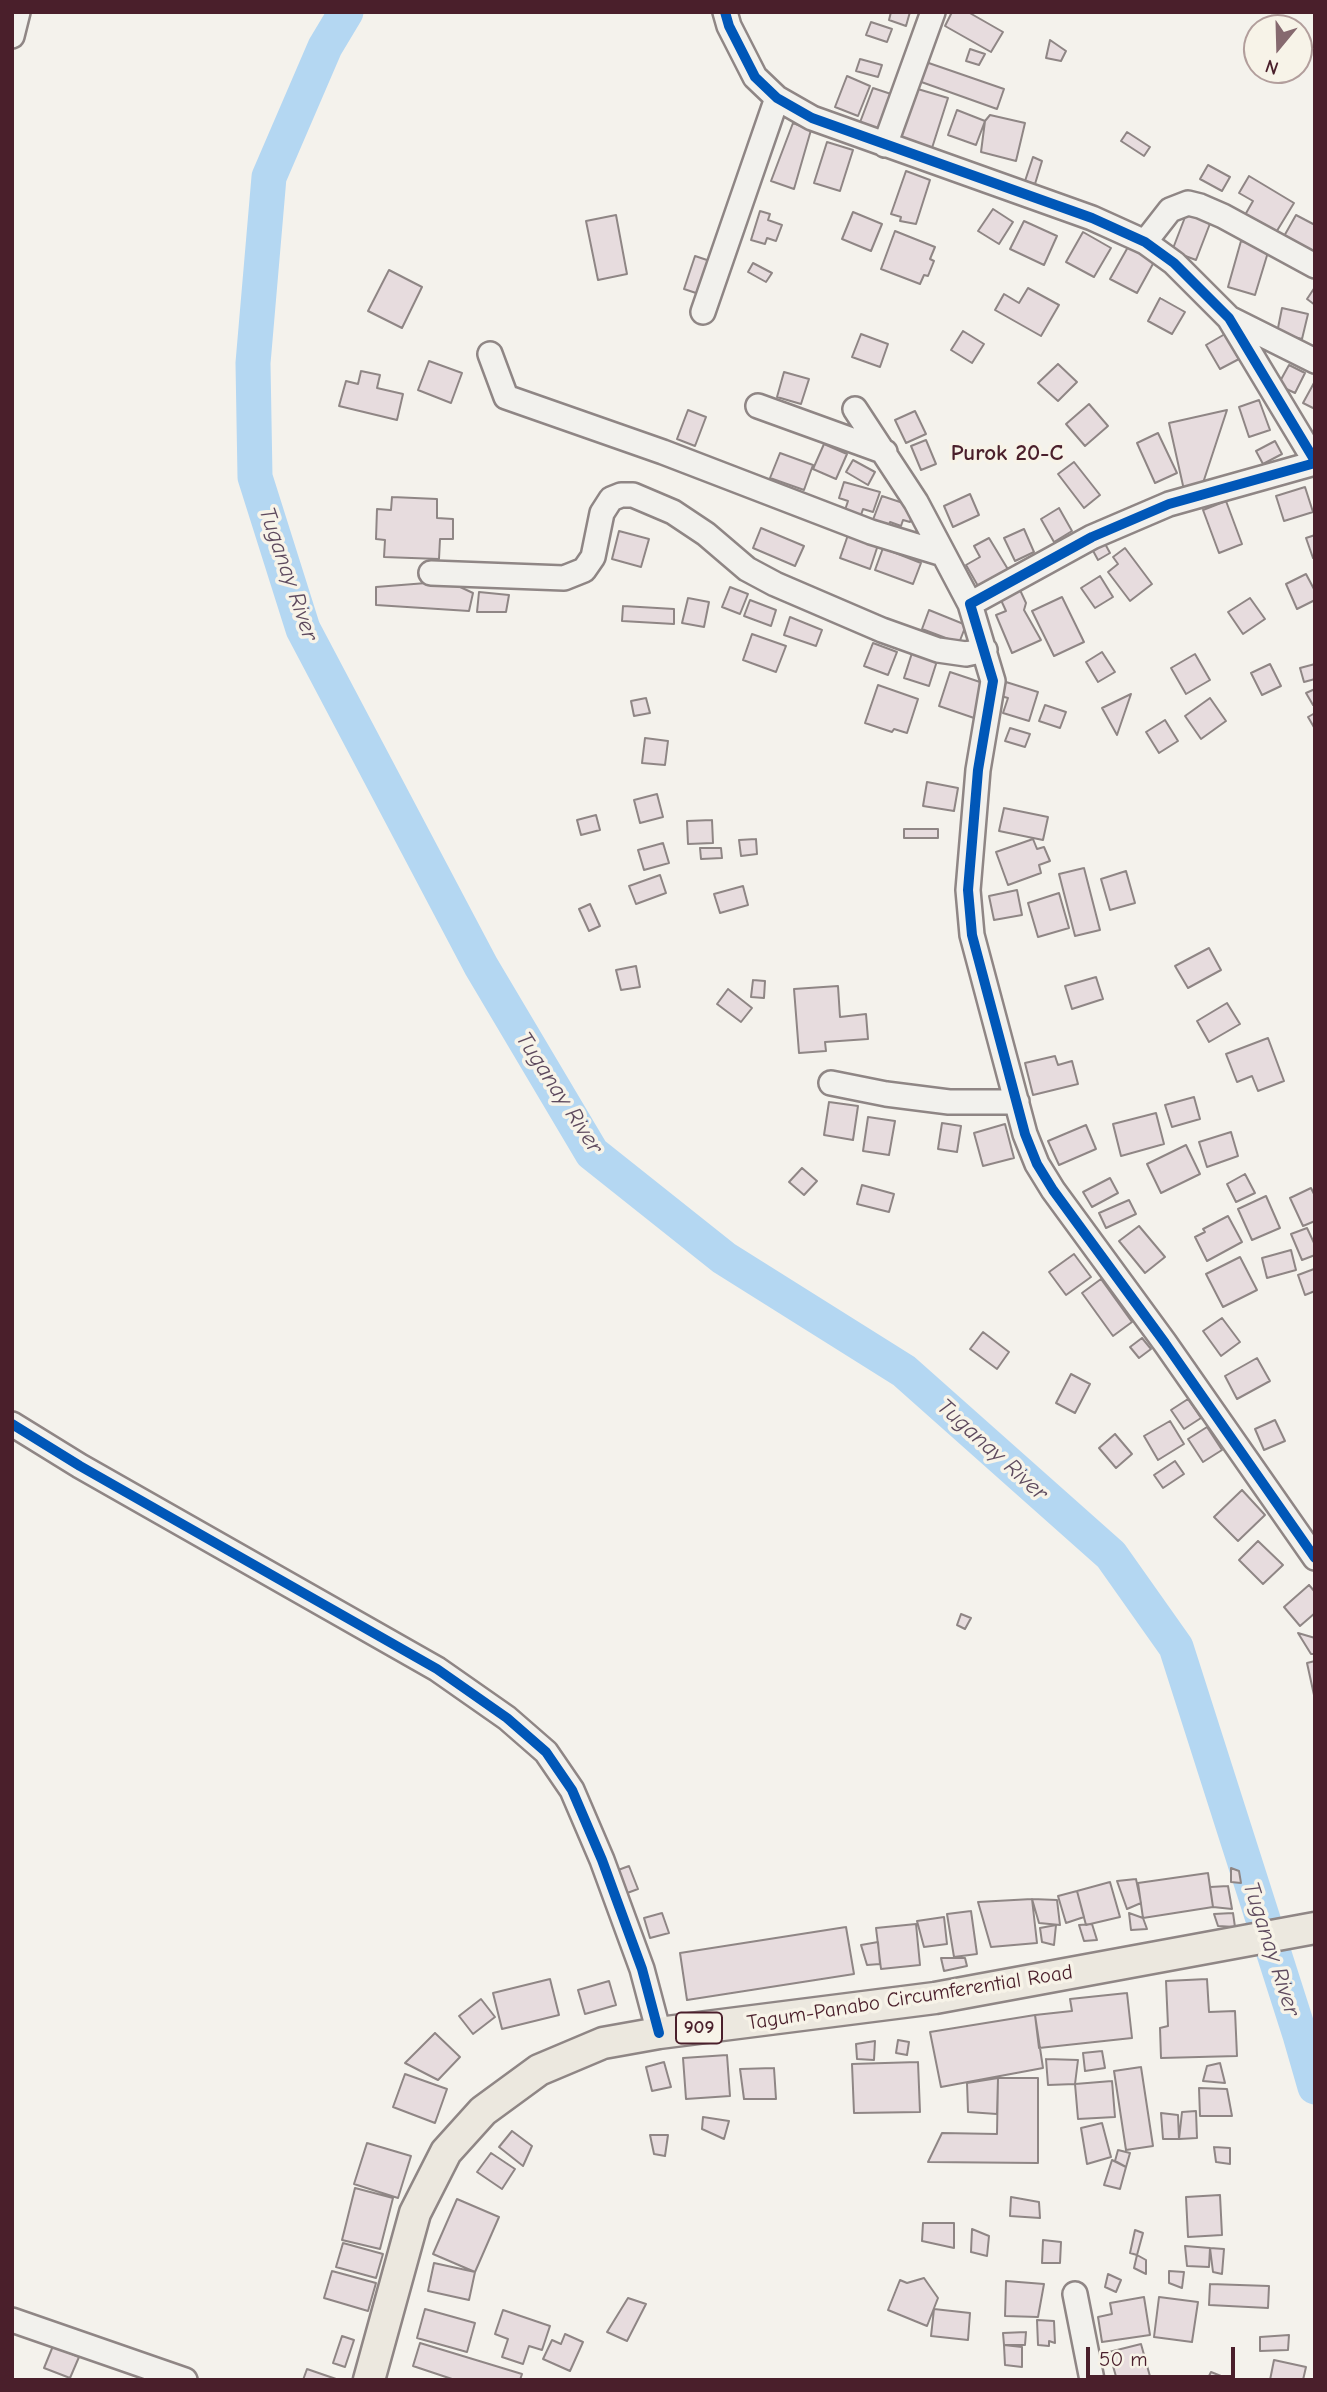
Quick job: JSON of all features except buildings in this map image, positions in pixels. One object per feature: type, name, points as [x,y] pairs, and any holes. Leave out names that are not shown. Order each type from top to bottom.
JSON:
[{"type":"main road","name":"Tagum-Panabo Circumferential Road","points":[[369,2380],[415,2213],[446,2152],[483,2112],[539,2070],[603,2043],[659,2033],[935,1998],[1315,1928]]},
{"type":"street","points":[[12,36],[18,12]]},
{"type":"street","points":[[725,12],[729,26],[755,77],[777,98],[812,118],[1092,218],[1145,242],[1174,263],[1229,318],[1315,462],[1169,504],[1092,537],[970,604]]},
{"type":"street","points":[[885,145],[933,12]]},
{"type":"street","points":[[703,312],[777,98]]},
{"type":"street","points":[[1145,242],[1170,210],[1188,203],[1223,216],[1315,266]]},
{"type":"street","points":[[1229,318],[1315,362]]},
{"type":"street","points":[[490,354],[506,397],[663,452],[871,532],[943,554]]},
{"type":"street","points":[[758,406],[885,452]]},
{"type":"street","points":[[855,409],[885,452],[970,604],[993,681],[978,770],[968,890],[972,935],[1017,1102],[1037,1164],[1315,1558]]},
{"type":"street","points":[[431,573],[564,578],[584,570],[593,557],[602,513],[611,499],[621,495],[633,495],[673,512],[706,534],[747,569],[775,584],[882,630],[938,650],[966,654],[985,650]]},
{"type":"street","points":[[831,1083],[886,1094],[949,1102],[1017,1102]]},
{"type":"street","points":[[12,1424],[80,1466],[438,1669],[507,1718],[546,1752],[572,1790],[602,1860],[642,1969],[659,2033]]},
{"type":"street","points":[[1075,2294],[1092,2380]]},
{"type":"street","points":[[12,2320],[185,2380]]},
{"type":"waterway","name":"Tuganay River","points":[[346,12],[325,47],[269,177],[253,363],[255,477],[303,629],[481,966],[592,1153],[724,1258],[904,1371],[1111,1555],[1176,1647],[1315,2087]]},
{"type":"cycle path","points":[[725,12],[729,26],[755,77],[777,98],[812,118],[1092,218],[1145,242],[1174,263],[1229,318],[1315,461]]},
{"type":"cycle path","points":[[1315,463],[1169,504],[1092,537],[970,604],[993,681],[978,770],[968,890],[972,935],[1025,1134],[1037,1164],[1315,1558]]},
{"type":"cycle path","points":[[12,1424],[80,1466],[437,1669],[507,1718],[546,1752],[572,1790],[602,1860],[642,1969],[659,2033]]},
{"type":"district","name":"Purok 20-C","points":[[1007,453]]}]
